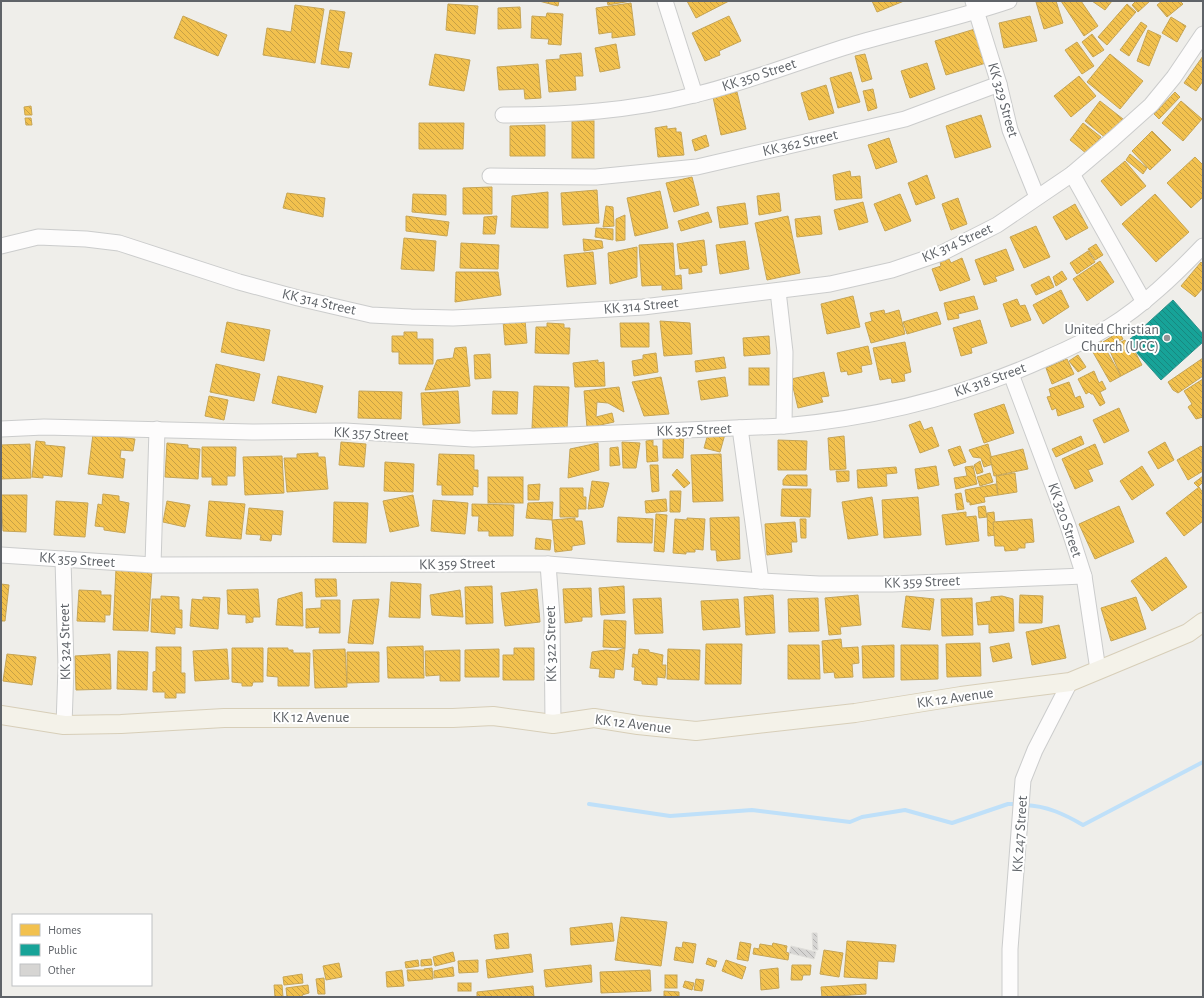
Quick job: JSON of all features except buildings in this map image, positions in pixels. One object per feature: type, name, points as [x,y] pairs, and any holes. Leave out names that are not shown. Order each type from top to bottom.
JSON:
[{"type":"main road","name":"KK 12 Avenue","points":[[1,715],[64,725],[121,724],[224,718],[453,718],[493,716],[553,724],[594,718],[638,725],[696,731],[722,729],[855,713],[961,696],[1070,682],[1188,633],[1203,622]]},
{"type":"street","points":[[665,1],[695,95]]},
{"type":"street","name":"KK 350 Street","points":[[503,115],[557,115],[616,110],[695,95],[974,7],[1009,1]]},
{"type":"street","name":"KK 329 Street","points":[[974,7],[998,84],[1010,130],[1037,197]]},
{"type":"street","name":"KK 314 Street","points":[[1,246],[38,237],[86,239],[119,243],[268,290],[371,314],[453,318],[643,307],[830,284],[892,270],[942,253],[998,225],[1072,174],[1150,105],[1174,76],[1203,34]]},
{"type":"street","name":"KK 362 Street","points":[[490,176],[596,177],[697,167],[905,118],[998,84]]},
{"type":"street","points":[[1072,174],[1144,302]]},
{"type":"street","name":"KK 318 Street","points":[[740,428],[826,422],[896,409],[969,389],[1012,374],[1093,336],[1108,327],[1144,302],[1203,246]]},
{"type":"street","points":[[778,291],[785,364],[784,426]]},
{"type":"street","name":"KK 320 Street","points":[[1012,374],[1068,526],[1084,576],[1098,670]]},
{"type":"street","name":"KK 357 Street","points":[[1,429],[44,427],[346,432],[473,439],[740,428]]},
{"type":"street","points":[[740,428],[761,581]]},
{"type":"street","points":[[153,565],[157,430]]},
{"type":"street","name":"KK 359 Street","points":[[1,555],[153,565],[548,564],[761,581],[819,584],[892,584],[1084,576]]},
{"type":"street","name":"KK 324 Street","points":[[63,559],[66,666],[64,725]]},
{"type":"street","name":"KK 322 Street","points":[[548,564],[552,617],[553,724]]},
{"type":"street","name":"KK 247 Street","points":[[1010,997],[1010,949],[1023,780],[1035,750],[1070,682]]},
{"type":"waterway","points":[[1025,805],[1055,811],[1083,825],[1203,762]]},
{"type":"waterway","points":[[589,804],[670,816],[752,810],[850,822],[862,817],[905,810],[952,823],[1008,804],[1018,804]]},
{"type":"place","name":"United Christian Church (UCC)","points":[[1167,338]]}]
